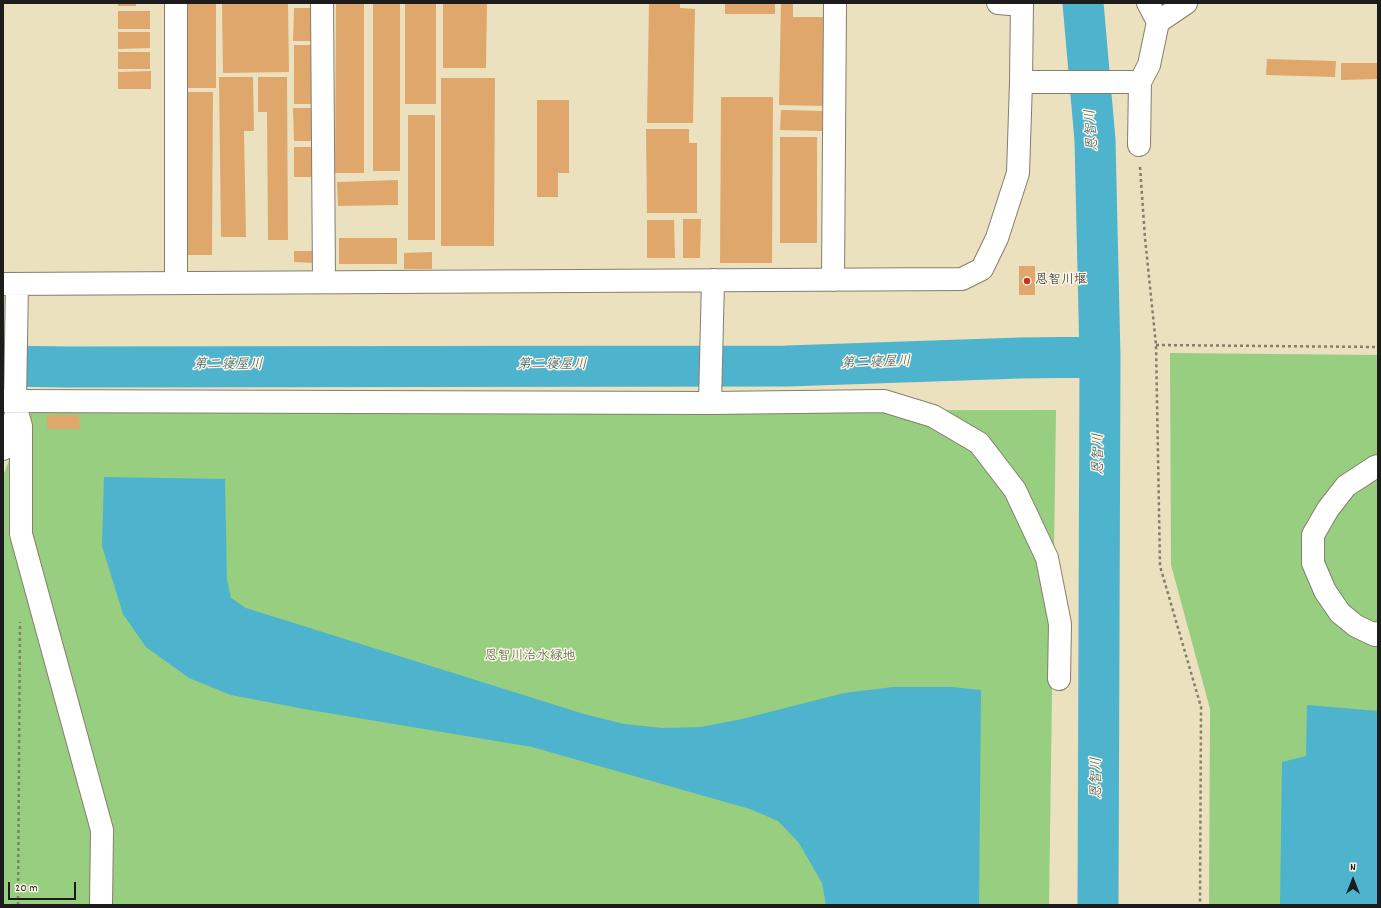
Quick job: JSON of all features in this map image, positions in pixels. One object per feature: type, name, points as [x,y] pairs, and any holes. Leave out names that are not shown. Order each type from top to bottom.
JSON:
[{"type":"street","points":[[176,3],[176,283]]},
{"type":"street","points":[[322,3],[324,282]]},
{"type":"street","points":[[833,280],[835,3]]},
{"type":"street","points":[[3,448],[12,405],[10,284],[962,279],[982,269],[997,238],[1018,172],[1022,4],[998,3]]},
{"type":"street","points":[[1139,145],[1140,82],[1149,65],[1153,12],[1186,3]]},
{"type":"street","points":[[1021,82],[1140,82]]},
{"type":"street","points":[[710,403],[713,280]]},
{"type":"street","points":[[12,405],[710,403],[884,401],[933,416],[979,443],[1015,490],[1047,558],[1060,624],[1059,679]]},
{"type":"street","points":[[12,405],[21,426],[21,534],[102,830],[101,905]]},
{"type":"street","points":[[1378,466],[1346,486],[1328,509],[1313,535],[1313,563],[1325,591],[1340,614],[1356,626],[1375,635],[1378,633]]},
{"type":"path","points":[[1139,145],[1145,238],[1156,345],[1160,566],[1201,707],[1200,905]]},
{"type":"path","points":[[1156,345],[1378,347]]},
{"type":"path","points":[[18,905],[20,621]]},
{"type":"green space","points":[[1170,353],[1378,355],[1378,905],[1209,905],[1210,709],[1171,565]]},
{"type":"green space","name":"恩智川治水緑地","points":[[1056,410],[1049,905],[3,905],[3,476],[28,411]]},
{"type":"water","points":[[104,477],[225,479],[227,580],[231,598],[246,608],[584,714],[624,724],[663,728],[701,727],[742,719],[844,693],[893,687],[953,687],[981,690],[979,905],[826,905],[822,883],[799,843],[778,821],[750,809],[532,747],[304,709],[231,695],[189,678],[146,647],[123,614],[102,546]]},
{"type":"water","points":[[1307,705],[1378,711],[1378,905],[1280,905],[1282,762],[1306,756]]},
{"type":"building","points":[[118,3],[136,3],[136,6],[118,6]]},
{"type":"building","points":[[183,3],[216,3],[216,88],[183,88]]},
{"type":"building","points":[[222,3],[288,3],[289,72],[223,73]]},
{"type":"building","points":[[336,3],[364,3],[364,173],[335,173]]},
{"type":"building","points":[[373,3],[400,3],[400,171],[373,171]]},
{"type":"building","points":[[405,3],[436,3],[436,104],[405,104]]},
{"type":"building","points":[[443,3],[487,3],[486,68],[443,68]]},
{"type":"building","points":[[649,3],[680,3],[680,8],[695,9],[693,123],[647,123]]},
{"type":"building","points":[[725,3],[775,3],[775,14],[725,14]]},
{"type":"building","points":[[781,3],[793,3],[793,17],[827,17],[826,106],[779,105]]},
{"type":"building","points":[[294,8],[316,8],[315,41],[293,41]]},
{"type":"building","points":[[118,11],[150,11],[150,29],[118,29]]},
{"type":"building","points":[[118,32],[150,32],[150,48],[118,49]]},
{"type":"building","points":[[294,45],[316,45],[315,104],[294,104]]},
{"type":"building","points":[[118,52],[150,52],[150,69],[118,69]]},
{"type":"building","points":[[1267,59],[1336,61],[1335,77],[1266,75]]},
{"type":"building","points":[[1341,63],[1378,63],[1378,79],[1341,80]]},
{"type":"building","points":[[151,71],[151,89],[118,89],[118,72]]},
{"type":"building","points":[[219,77],[253,77],[254,131],[244,131],[246,237],[221,237]]},
{"type":"building","points":[[258,77],[287,77],[288,240],[268,240],[267,112],[258,112]]},
{"type":"building","points":[[441,78],[495,78],[494,246],[441,246]]},
{"type":"building","points":[[186,92],[213,92],[212,255],[185,255]]},
{"type":"building","points":[[721,97],[773,97],[772,263],[720,263]]},
{"type":"building","points":[[537,100],[569,100],[569,173],[558,173],[558,197],[537,197]]},
{"type":"building","points":[[293,108],[316,108],[316,141],[294,141]]},
{"type":"building","points":[[781,110],[823,111],[822,131],[780,130]]},
{"type":"building","points":[[408,115],[435,115],[435,240],[408,240]]},
{"type":"building","points":[[646,129],[689,129],[689,143],[697,143],[697,213],[647,213]]},
{"type":"building","points":[[780,137],[817,137],[817,243],[780,243]]},
{"type":"building","points":[[294,147],[317,147],[317,177],[294,177]]},
{"type":"building","points":[[398,180],[398,205],[338,206],[337,182]]},
{"type":"building","points":[[683,219],[701,219],[700,258],[683,258]]},
{"type":"building","points":[[647,220],[674,220],[675,258],[647,258]]},
{"type":"building","points":[[339,238],[397,238],[397,264],[339,264]]},
{"type":"building","points":[[294,251],[313,251],[313,263],[294,262]]},
{"type":"building","points":[[432,252],[432,269],[404,269],[404,253]]},
{"type":"building","name":"恩智川堰","points":[[1019,266],[1035,266],[1035,295],[1019,295]]},
{"type":"building","points":[[47,415],[79,415],[80,429],[47,429]]},
{"type":"waterway","name":"恩智川","points":[[1083,3],[1095,140],[1100,357],[1098,905]]},
{"type":"waterway","name":"第二寝屋川","points":[[3,366],[787,366],[1020,358],[1100,357]]},
{"type":"place","name":"恩智川堰","points":[[1027,281]]}]
